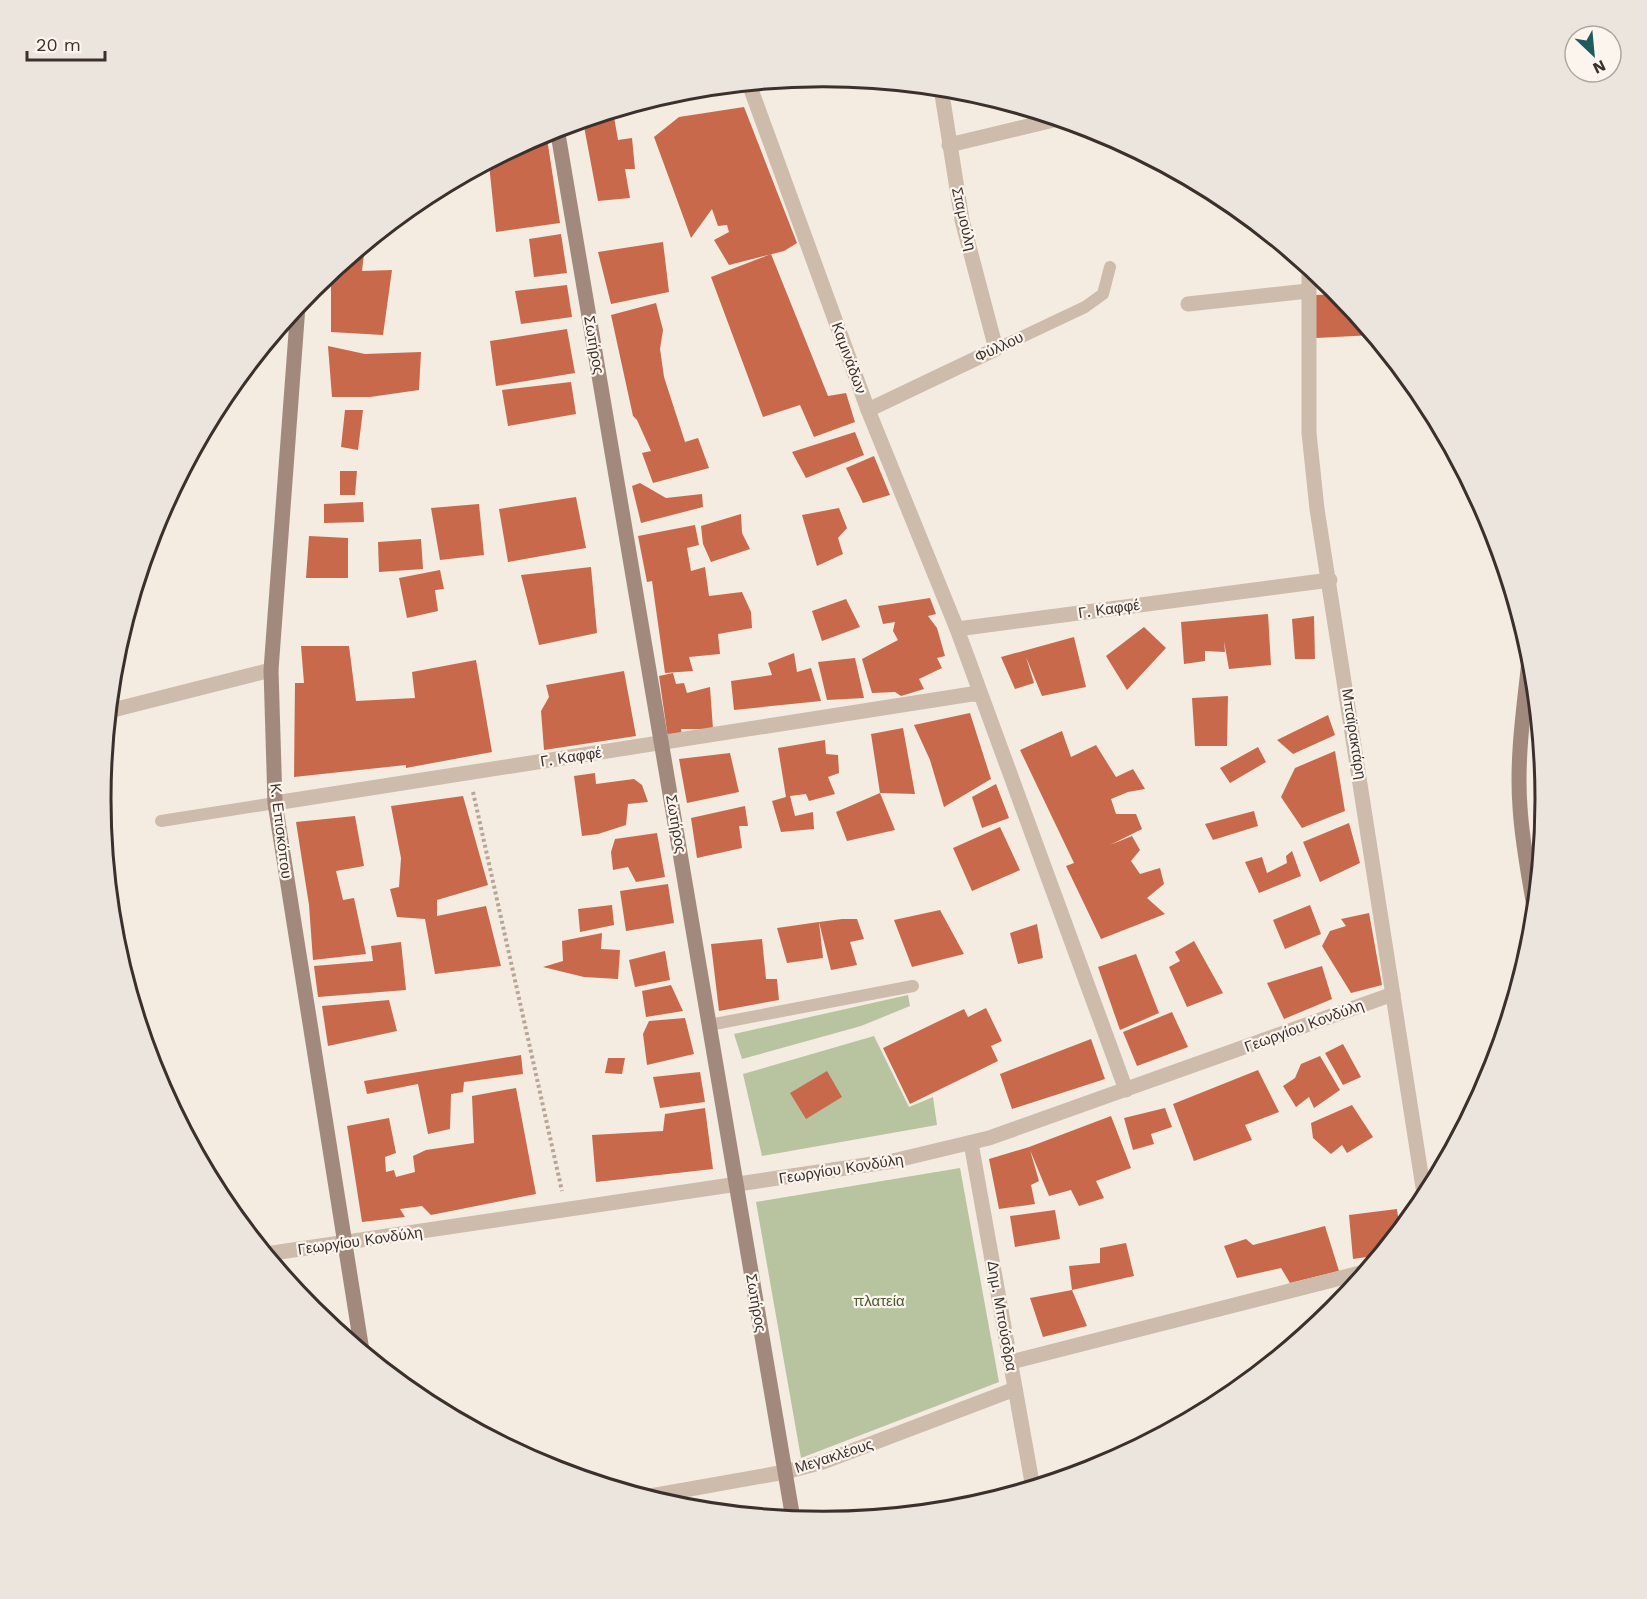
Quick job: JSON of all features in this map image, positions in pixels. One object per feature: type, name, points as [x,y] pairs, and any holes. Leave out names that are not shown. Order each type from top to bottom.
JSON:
[{"type":"street","name":"Καμινάδων","points":[[752,91],[868,410],[957,629]]},
{"type":"street","name":"Σταμούλη","points":[[942,97],[962,220],[996,349]]},
{"type":"street","points":[[949,145],[1045,122]]},
{"type":"street","name":"Σωτήρος","points":[[559,138],[791,1511]]},
{"type":"street","name":"Μπαϊρακτάρη","points":[[1310,280],[1308,291],[1309,433],[1317,509],[1330,580],[1423,1185]]},
{"type":"street","points":[[1188,304],[1308,291]]},
{"type":"street","name":"Κ. Επισκόπου","points":[[297,321],[271,670],[274,803],[360,1340]]},
{"type":"street","name":"Φύλλου","points":[[868,410],[996,349]]},
{"type":"street","name":"Γ. Καφφέ","points":[[957,629],[1330,580]]},
{"type":"street","points":[[957,629],[1126,1090]]},
{"type":"street","points":[[117,709],[271,670]]},
{"type":"street","points":[[1526,686],[1519,805],[1531,886]]},
{"type":"street","name":"Γ. Καφφέ","points":[[274,803],[981,694]]},
{"type":"street","name":"Γεωργίου Κονδύλη","points":[[275,1253],[893,1161],[971,1143],[1394,994]]},
{"type":"street","name":"Δημ. Μπούσδρα","points":[[971,1143],[1032,1481]]},
{"type":"street","points":[[1011,1362],[1355,1273]]},
{"type":"street","name":"Μεγακλέους","points":[[664,1494],[785,1472],[842,1455],[1015,1389]]},
{"type":"lane","name":"Φύλλου","points":[[996,349],[1085,307],[1103,294],[1110,267]]},
{"type":"lane","name":"Γ. Καφφέ","points":[[160,821],[274,803]]},
{"type":"lane","points":[[709,1025],[913,986]]},
{"type":"path","points":[[469,773],[566,1210]]},
{"type":"green space","points":[[908,995],[910,1006],[861,1026],[742,1059],[734,1034]]},
{"type":"green space","points":[[874,1036],[909,1107],[933,1097],[937,1125],[762,1156],[743,1074]]},
{"type":"green space","name":"πλατεία","points":[[960,1168],[999,1382],[801,1458],[756,1202]]},
{"type":"building","points":[[744,107],[797,243],[784,251],[729,265],[714,240],[729,232],[727,225],[718,226],[712,209],[691,238],[654,137],[679,117]]},
{"type":"building","points":[[614,119],[618,140],[632,138],[635,169],[625,169],[630,198],[598,201],[584,129]]},
{"type":"building","points":[[548,142],[560,223],[496,232],[490,170]]},
{"type":"building","points":[[561,234],[567,273],[534,277],[529,239]]},
{"type":"building","points":[[663,242],[669,292],[611,304],[598,252]]},
{"type":"building","points":[[771,254],[828,396],[846,393],[855,422],[814,437],[800,405],[763,417],[711,277]]},
{"type":"building","points":[[364,256],[362,271],[392,270],[383,335],[331,332],[331,286]]},
{"type":"building","points":[[567,285],[572,317],[521,324],[515,291]]},
{"type":"building","points":[[1316,295],[1326,295],[1364,335],[1316,338]]},
{"type":"building","points":[[656,303],[663,330],[660,349],[664,377],[685,442],[698,438],[709,468],[653,483],[642,453],[651,451],[633,416],[611,315]]},
{"type":"building","points":[[567,329],[575,373],[496,386],[490,341]]},
{"type":"building","points":[[328,346],[365,354],[421,352],[419,390],[370,397],[332,397]]},
{"type":"building","points":[[571,382],[576,414],[508,426],[502,390]]},
{"type":"building","points":[[345,410],[363,410],[358,450],[341,447]]},
{"type":"building","points":[[855,432],[864,455],[806,478],[792,452]]},
{"type":"building","points":[[874,456],[890,495],[863,503],[846,468]]},
{"type":"building","points":[[340,471],[357,471],[355,495],[340,495]]},
{"type":"building","points":[[640,483],[666,498],[702,494],[703,507],[641,523],[632,486]]},
{"type":"building","points":[[576,497],[586,548],[508,562],[499,509]]},
{"type":"building","points":[[363,502],[364,522],[324,523],[324,504]]},
{"type":"building","points":[[479,504],[484,555],[440,560],[431,508]]},
{"type":"building","points":[[839,508],[847,528],[838,538],[843,554],[817,566],[802,515]]},
{"type":"building","points":[[741,514],[742,533],[750,549],[711,562],[703,544],[701,526]]},
{"type":"building","points":[[695,525],[699,545],[687,548],[691,571],[705,567],[709,596],[742,592],[751,612],[752,628],[718,634],[720,654],[689,657],[693,671],[665,673],[652,581],[647,582],[638,536]]},
{"type":"building","points":[[309,536],[348,538],[348,578],[306,578]]},
{"type":"building","points":[[421,539],[423,569],[379,572],[378,542]]},
{"type":"building","points":[[591,567],[597,633],[539,645],[521,575]]},
{"type":"building","points":[[440,570],[444,589],[435,590],[438,611],[407,618],[399,578]]},
{"type":"building","points":[[930,598],[936,614],[928,616],[937,628],[945,656],[937,658],[942,668],[919,679],[924,689],[901,696],[895,692],[872,693],[862,659],[898,640],[893,631],[895,622],[883,624],[878,606]]},
{"type":"building","points":[[846,599],[860,627],[822,641],[812,611]]},
{"type":"building","points":[[1268,614],[1271,665],[1229,669],[1224,641],[1225,652],[1205,651],[1205,661],[1184,664],[1181,622]]},
{"type":"building","points":[[1314,616],[1315,659],[1295,659],[1292,619]]},
{"type":"building","points":[[1144,627],[1166,648],[1127,690],[1106,656]]},
{"type":"building","points":[[1074,637],[1086,687],[1042,696],[1026,657],[1034,683],[1015,689],[1001,657]]},
{"type":"building","points":[[301,646],[349,646],[356,701],[415,698],[412,672],[476,660],[492,752],[406,768],[406,765],[294,777],[295,683],[304,683]]},
{"type":"building","points":[[794,653],[797,672],[811,668],[821,701],[734,710],[731,681],[772,675],[768,663]]},
{"type":"building","points":[[855,658],[864,698],[827,700],[818,662]]},
{"type":"building","points":[[624,671],[636,736],[544,750],[541,711],[549,697],[546,685]]},
{"type":"building","points":[[673,673],[676,684],[684,683],[687,693],[710,687],[713,729],[681,729],[682,736],[668,738],[659,676]]},
{"type":"building","points":[[1228,696],[1227,746],[1195,746],[1192,698]]},
{"type":"building","points":[[970,713],[991,779],[944,807],[930,760],[914,725]]},
{"type":"building","points":[[1328,715],[1335,735],[1293,754],[1277,740]]},
{"type":"building","points":[[903,728],[915,794],[880,793],[871,734]]},
{"type":"building","points":[[1062,731],[1071,757],[1096,745],[1116,777],[1133,769],[1145,789],[1128,792],[1111,799],[1116,814],[1136,814],[1142,829],[1110,845],[1132,836],[1140,850],[1131,861],[1140,874],[1160,868],[1164,884],[1147,898],[1165,914],[1101,939],[1066,866],[1074,863],[1020,750]]},
{"type":"building","points":[[825,740],[826,754],[838,755],[839,773],[828,777],[835,794],[809,801],[806,794],[790,796],[795,816],[813,812],[814,829],[781,832],[772,801],[786,797],[778,748]]},
{"type":"building","points":[[1258,747],[1266,762],[1230,783],[1220,768]]},
{"type":"building","points":[[1335,751],[1345,811],[1302,828],[1281,797],[1295,768]]},
{"type":"building","points":[[730,753],[739,792],[687,803],[679,759]]},
{"type":"building","points":[[595,773],[596,784],[634,779],[642,785],[648,802],[628,804],[626,825],[598,834],[582,836],[574,776]]},
{"type":"building","points":[[996,784],[1009,818],[982,828],[972,797]]},
{"type":"building","points":[[880,793],[895,830],[847,841],[836,812]]},
{"type":"building","points":[[463,796],[488,885],[437,900],[437,916],[486,906],[501,966],[435,974],[425,919],[397,917],[390,889],[399,887],[401,858],[391,806]]},
{"type":"building","points":[[745,806],[748,826],[739,826],[742,848],[697,858],[691,818]]},
{"type":"building","points":[[1254,811],[1258,826],[1213,840],[1205,824]]},
{"type":"building","points":[[355,816],[364,866],[336,871],[343,900],[354,898],[366,954],[313,960],[309,905],[296,822]]},
{"type":"building","points":[[1349,823],[1360,863],[1320,882],[1303,842]]},
{"type":"building","points":[[1000,827],[1020,870],[972,891],[953,848]]},
{"type":"building","points":[[657,833],[665,877],[636,882],[628,867],[613,870],[611,852],[615,839]]},
{"type":"building","points":[[1292,851],[1301,876],[1259,893],[1245,862],[1262,857],[1267,873],[1287,863],[1286,856]]},
{"type":"building","points":[[668,884],[674,923],[626,931],[620,891]]},
{"type":"building","points":[[612,905],[614,925],[580,932],[578,909]]},
{"type":"building","points":[[1310,905],[1321,934],[1285,949],[1273,920]]},
{"type":"building","points":[[940,910],[964,954],[912,967],[894,920]]},
{"type":"building","points":[[1369,913],[1382,985],[1351,993],[1322,946],[1330,931],[1346,926],[1341,919]]},
{"type":"building","points":[[857,919],[864,939],[850,942],[857,965],[831,970],[819,922]]},
{"type":"building","points":[[819,922],[823,958],[787,963],[777,928]]},
{"type":"building","points":[[1037,924],[1043,958],[1018,964],[1010,933]]},
{"type":"building","points":[[602,933],[601,949],[620,950],[618,979],[584,977],[543,967],[563,961],[562,941]]},
{"type":"building","points":[[762,939],[766,979],[777,979],[779,1000],[719,1011],[711,944]]},
{"type":"building","points":[[1194,941],[1223,993],[1187,1007],[1169,967],[1180,961],[1175,952]]},
{"type":"building","points":[[401,942],[406,990],[318,997],[314,966],[373,961],[371,946]]},
{"type":"building","points":[[665,951],[670,980],[635,987],[629,960]]},
{"type":"building","points":[[1136,954],[1159,1013],[1120,1030],[1098,967]]},
{"type":"building","points":[[1322,966],[1332,999],[1284,1019],[1267,983]]},
{"type":"building","points":[[671,985],[683,1011],[646,1017],[642,991]]},
{"type":"building","points":[[389,1000],[397,1031],[328,1046],[322,1006]]},
{"type":"building","points":[[986,1008],[1002,1041],[991,1046],[998,1061],[910,1104],[883,1048],[964,1009],[968,1017]]},
{"type":"building","points":[[1172,1012],[1188,1047],[1137,1066],[1123,1032]]},
{"type":"building","points":[[685,1018],[694,1054],[647,1065],[643,1034],[649,1021]]},
{"type":"building","points":[[1091,1039],[1105,1079],[1012,1109],[1000,1074]]},
{"type":"building","points":[[1343,1044],[1361,1077],[1343,1085],[1325,1053]]},
{"type":"building","points":[[521,1055],[523,1074],[464,1082],[463,1092],[451,1094],[450,1129],[428,1134],[418,1084],[367,1094],[364,1081]]},
{"type":"building","points":[[1320,1056],[1340,1090],[1314,1108],[1309,1097],[1296,1107],[1283,1086],[1295,1078],[1301,1064]]},
{"type":"building","points":[[608,1058],[625,1058],[622,1074],[605,1073]]},
{"type":"building","points":[[1258,1070],[1279,1112],[1245,1125],[1252,1140],[1194,1161],[1173,1104]]},
{"type":"building","points":[[827,1071],[842,1097],[806,1119],[790,1093]]},
{"type":"building","points":[[700,1072],[705,1102],[660,1108],[653,1077]]},
{"type":"building","points":[[516,1088],[536,1194],[431,1215],[422,1206],[400,1209],[405,1217],[362,1222],[347,1126],[389,1118],[396,1153],[385,1157],[386,1172],[394,1170],[396,1177],[415,1172],[413,1156],[426,1150],[474,1143],[472,1096]]},
{"type":"building","points":[[1352,1105],[1373,1137],[1347,1153],[1342,1145],[1331,1154],[1313,1138],[1311,1123]]},
{"type":"building","points":[[705,1108],[713,1169],[596,1182],[592,1135],[663,1131],[665,1114]]},
{"type":"building","points":[[1165,1108],[1172,1127],[1151,1134],[1154,1144],[1133,1150],[1124,1118]]},
{"type":"building","points":[[1111,1116],[1131,1168],[1096,1181],[1104,1198],[1079,1206],[1071,1190],[1049,1196],[1030,1150],[1039,1181],[1031,1185],[1035,1204],[999,1209],[989,1159],[1029,1147]]},
{"type":"building","points":[[1397,1209],[1398,1220],[1369,1257],[1353,1259],[1349,1215]]},
{"type":"building","points":[[1055,1210],[1060,1239],[1015,1247],[1010,1216]]},
{"type":"building","points":[[1325,1226],[1339,1271],[1290,1283],[1281,1268],[1237,1278],[1224,1246],[1246,1239],[1253,1245]]},
{"type":"building","points":[[1126,1243],[1134,1276],[1072,1290],[1069,1266],[1100,1263],[1100,1248]]},
{"type":"building","points":[[1072,1290],[1087,1326],[1043,1337],[1030,1298]]}]
